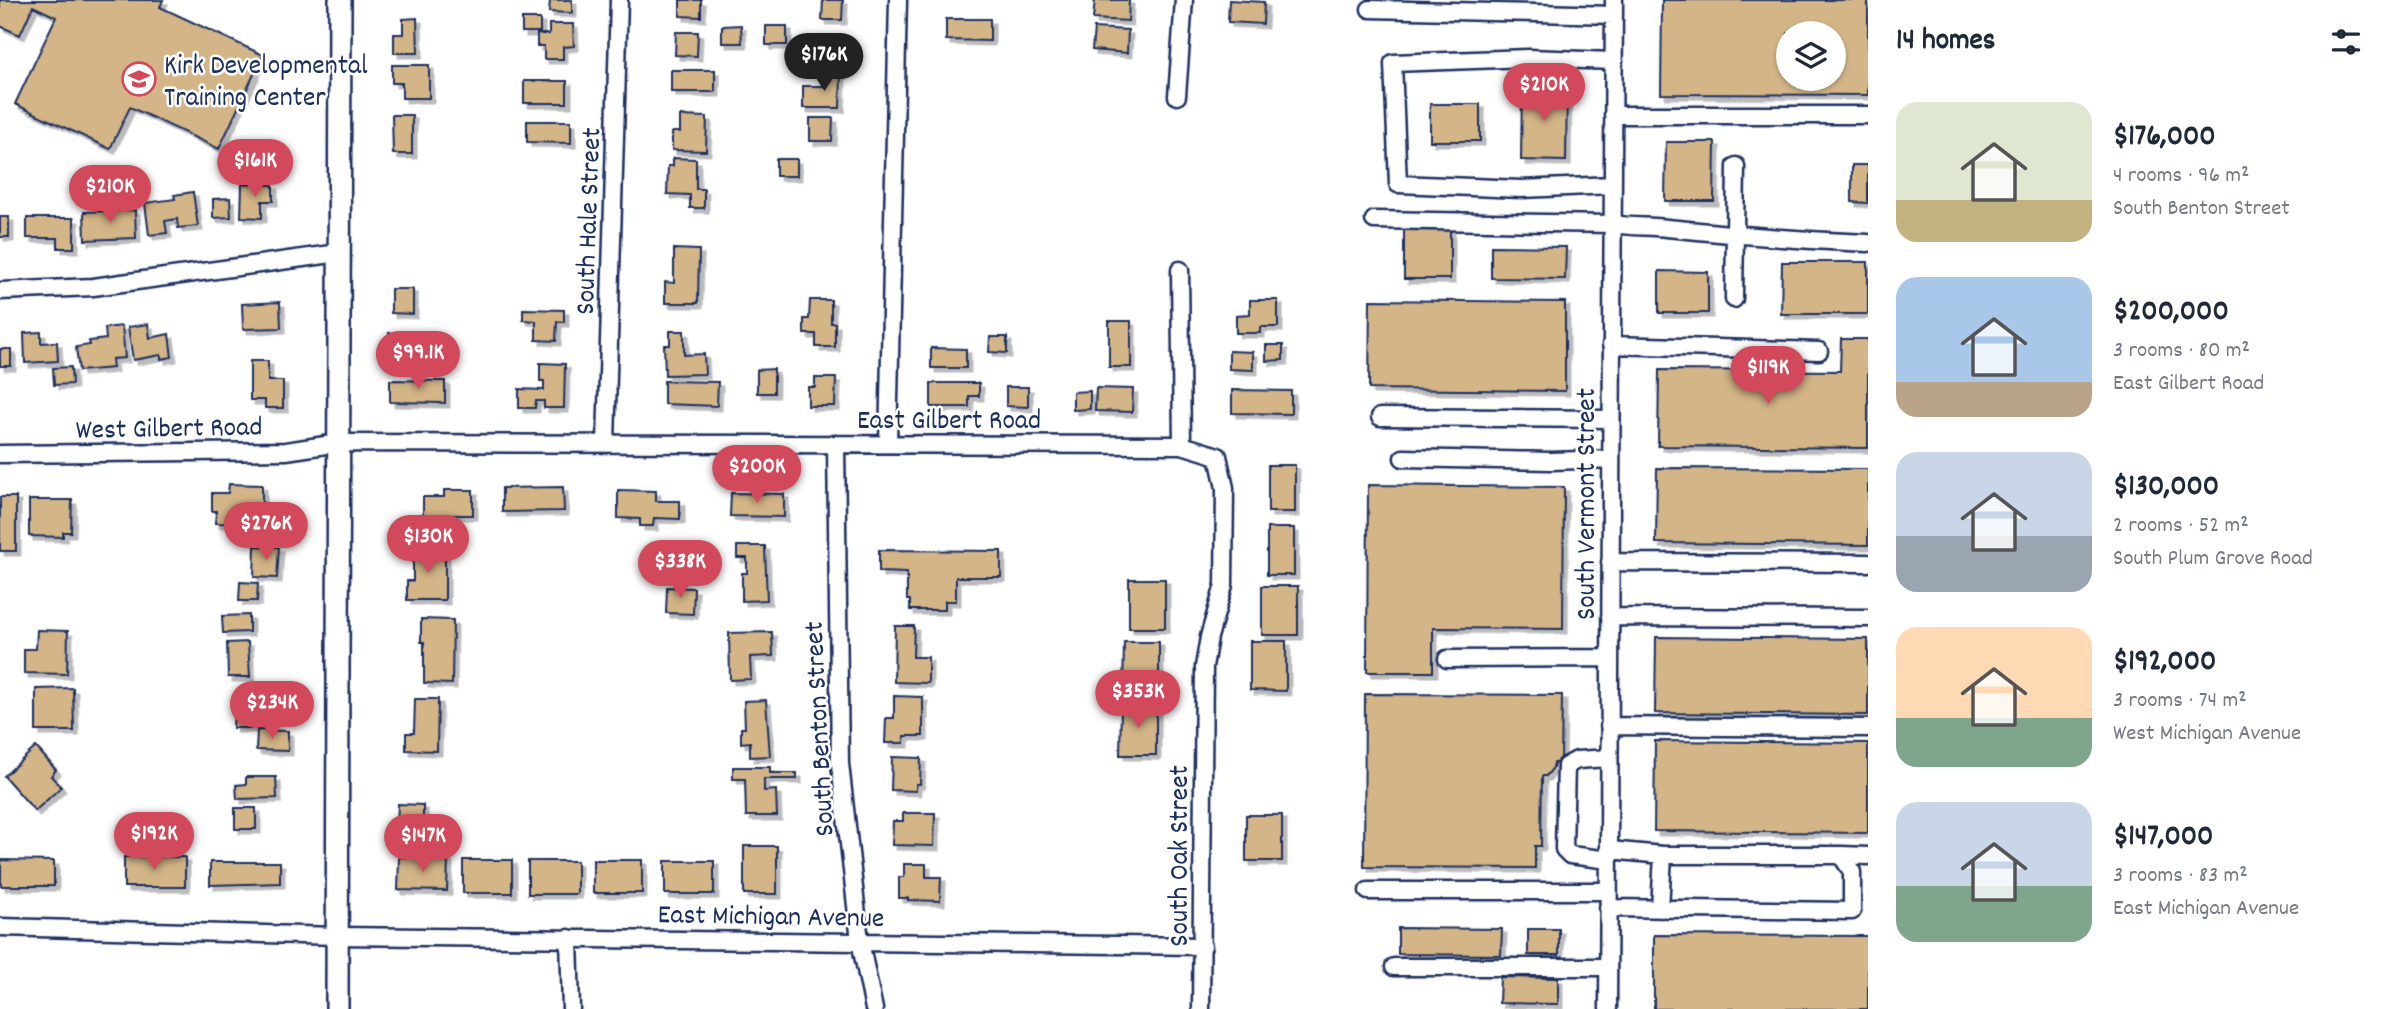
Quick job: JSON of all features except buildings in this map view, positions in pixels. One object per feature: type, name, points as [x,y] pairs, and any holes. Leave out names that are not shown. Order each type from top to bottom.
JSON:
[{"type":"main road","points":[[337,1009],[340,0]]},
{"type":"street","name":"South Hale Street","points":[[606,443],[619,0]]},
{"type":"street","points":[[888,444],[898,0]]},
{"type":"street","points":[[1177,96],[1184,0]]},
{"type":"street","points":[[1370,9],[1614,8]]},
{"type":"street","name":"South Vermont Street","points":[[1608,1009],[1614,8]]},
{"type":"street","points":[[1612,185],[1521,189],[1398,184],[1394,63],[1528,58],[1614,61]]},
{"type":"street","points":[[1613,115],[1868,115]]},
{"type":"street","points":[[1734,299],[1736,166]]},
{"type":"street","points":[[1374,220],[1613,224],[1735,236],[1868,243]]},
{"type":"street","points":[[0,290],[93,287],[339,253]]},
{"type":"street","points":[[1180,270],[1182,444]]},
{"type":"street","points":[[1611,345],[1819,351]]},
{"type":"street","points":[[1380,417],[1611,419]]},
{"type":"street","name":"East Gilbert Road","points":[[339,443],[1182,444]]},
{"type":"street","name":"West Gilbert Road","points":[[0,454],[286,451],[339,443]]},
{"type":"street","name":"South Benton Street","points":[[836,444],[840,764],[860,941],[874,1009]]},
{"type":"street","name":"South Oak Street","points":[[1182,444],[1218,456],[1225,488],[1224,585],[1209,637],[1204,667],[1201,1009]]},
{"type":"street","points":[[1403,458],[1551,461],[1611,459]]},
{"type":"street","points":[[1610,562],[1868,564]]},
{"type":"street","points":[[1610,617],[1868,618]]},
{"type":"street","points":[[1447,659],[1610,658]]},
{"type":"street","points":[[1609,726],[1868,728]]},
{"type":"street","points":[[1609,758],[1577,760],[1566,766],[1564,849],[1570,855],[1868,856]]},
{"type":"street","points":[[1660,909],[1662,855]]},
{"type":"street","points":[[1608,908],[1860,911],[1852,872],[1841,855]]},
{"type":"street","points":[[1368,891],[1608,891]]},
{"type":"street","name":"East Michigan Avenue","points":[[0,927],[337,936],[1203,946]]},
{"type":"street","points":[[569,938],[571,1009]]},
{"type":"street","points":[[1394,967],[1608,967]]},
{"type":"place","name":"Kirk Developmental Training Center","points":[[139,79]]}]
